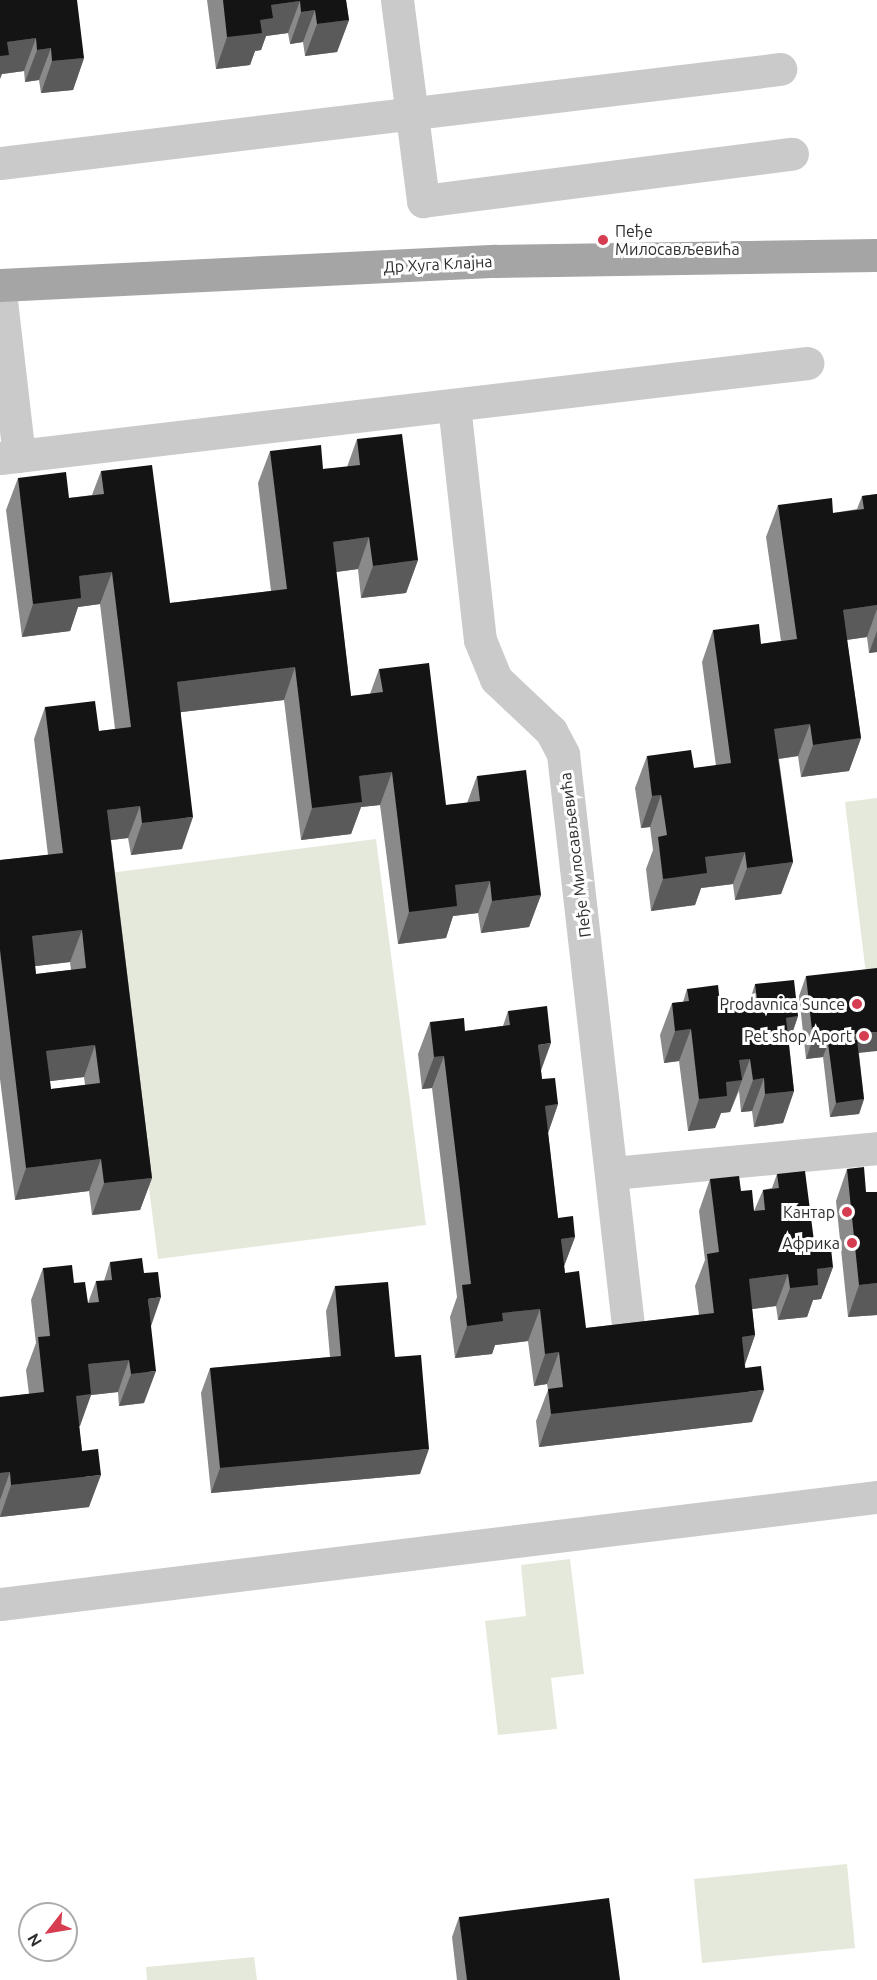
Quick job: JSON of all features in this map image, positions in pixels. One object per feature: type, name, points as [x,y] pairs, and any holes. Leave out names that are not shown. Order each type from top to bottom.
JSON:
[{"type":"main road","name":"Др Хуга Клајна","points":[[0,285],[495,261],[877,255]]},
{"type":"street","points":[[397,0],[423,201],[792,154]]},
{"type":"street","points":[[0,163],[780,69]]},
{"type":"street","points":[[0,292],[10,457],[807,363]]},
{"type":"street","name":"Пеђе Милосављевића","points":[[454,405],[480,640],[496,679],[551,731],[563,754],[613,1173],[629,1334]]},
{"type":"street","points":[[613,1173],[877,1148]]},
{"type":"street","points":[[0,1604],[877,1497]]},
{"type":"shaded area","points":[[877,798],[877,973],[866,974],[845,802]]},
{"type":"shaded area","points":[[376,839],[426,1225],[158,1259],[109,873]]},
{"type":"shaded area","points":[[570,1559],[584,1674],[551,1678],[557,1729],[498,1735],[485,1621],[526,1616],[521,1565]]},
{"type":"shaded area","points":[[847,1864],[855,1948],[702,1963],[694,1879]]},
{"type":"shaded area","points":[[254,1957],[257,1980],[147,1980],[146,1967]]},
{"type":"building","points":[[0,0],[77,0],[84,58],[52,61],[51,48],[37,50],[36,38],[7,42],[9,55],[0,56]]},
{"type":"building","points":[[223,0],[346,0],[349,20],[317,24],[315,10],[301,12],[300,1],[271,5],[273,18],[260,20],[262,33],[227,37]]},
{"type":"building","points":[[402,434],[418,560],[373,566],[369,537],[333,542],[351,696],[383,692],[379,669],[429,663],[446,805],[480,801],[477,776],[526,770],[541,895],[492,901],[490,881],[455,885],[457,906],[409,912],[392,772],[359,776],[362,802],[312,808],[295,667],[177,682],[193,817],[142,823],[140,806],[107,810],[152,1178],[104,1183],[101,1159],[26,1168],[0,950],[0,860],[63,853],[45,707],[95,701],[99,731],[131,727],[112,572],[79,576],[81,598],[33,604],[18,478],[66,472],[69,498],[104,494],[101,471],[152,465],[170,603],[287,589],[270,451],[321,445],[323,469],[360,465],[357,439]],"holes":[[[82,930],[86,968],[36,974],[32,936]],[[95,1045],[100,1083],[51,1089],[46,1051]]]},
{"type":"building","points":[[877,494],[877,605],[843,610],[861,738],[813,745],[810,724],[774,729],[793,862],[747,868],[745,852],[705,857],[707,873],[663,879],[658,837],[667,835],[661,795],[652,796],[647,756],[691,750],[694,768],[731,763],[713,630],[759,624],[761,644],[797,639],[778,505],[832,498],[833,513],[864,509],[862,496]]},
{"type":"building","points":[[877,968],[877,1032],[813,1039],[806,976]]},
{"type":"building","points":[[794,980],[798,1016],[786,1018],[794,1091],[765,1094],[764,1078],[753,1080],[750,1059],[739,1060],[742,1080],[726,1082],[727,1096],[699,1099],[691,1029],[675,1031],[672,1003],[689,1001],[687,989],[718,985],[720,1003],[757,999],[755,984]]},
{"type":"building","points":[[547,1006],[551,1043],[538,1045],[542,1079],[555,1078],[558,1104],[545,1106],[558,1218],[573,1216],[575,1237],[561,1239],[565,1273],[579,1271],[586,1328],[714,1313],[707,1254],[719,1252],[710,1179],[739,1176],[741,1191],[752,1190],[754,1211],[765,1210],[763,1190],[779,1188],[777,1174],[805,1171],[814,1241],[830,1239],[833,1267],[817,1269],[818,1285],[790,1288],[788,1274],[749,1279],[755,1335],[742,1337],[745,1368],[761,1366],[764,1390],[551,1414],[548,1389],[563,1387],[559,1352],[545,1354],[540,1309],[502,1313],[503,1321],[467,1326],[462,1285],[471,1284],[444,1056],[434,1057],[430,1022],[464,1018],[465,1031],[510,1025],[508,1011]]},
{"type":"building","points":[[857,1040],[864,1099],[836,1103],[828,1043]]},
{"type":"building","points":[[864,1167],[866,1192],[877,1192],[877,1283],[859,1285],[847,1169]]},
{"type":"building","points":[[142,1258],[144,1273],[158,1272],[161,1297],[148,1299],[156,1371],[131,1374],[129,1360],[88,1364],[91,1394],[76,1396],[82,1451],[98,1449],[101,1475],[11,1485],[10,1472],[0,1473],[0,1397],[44,1392],[38,1337],[50,1336],[43,1268],[72,1265],[74,1283],[85,1282],[88,1303],[99,1302],[96,1281],[112,1280],[110,1262]]},
{"type":"building","points":[[388,1282],[395,1357],[421,1355],[429,1449],[220,1468],[210,1368],[341,1356],[335,1286]]},
{"type":"building","points":[[609,1898],[620,1980],[467,1980],[459,1917]]},
{"type":"place","name":"Пеђе Милосављевића","points":[[603,240]]},
{"type":"place","name":"Prodavnica Sunce","points":[[857,1004]]},
{"type":"place","name":"Pet shop Aport","points":[[864,1036]]},
{"type":"place","name":"Кантар","points":[[847,1212]]},
{"type":"place","name":"Африка","points":[[852,1243]]}]
